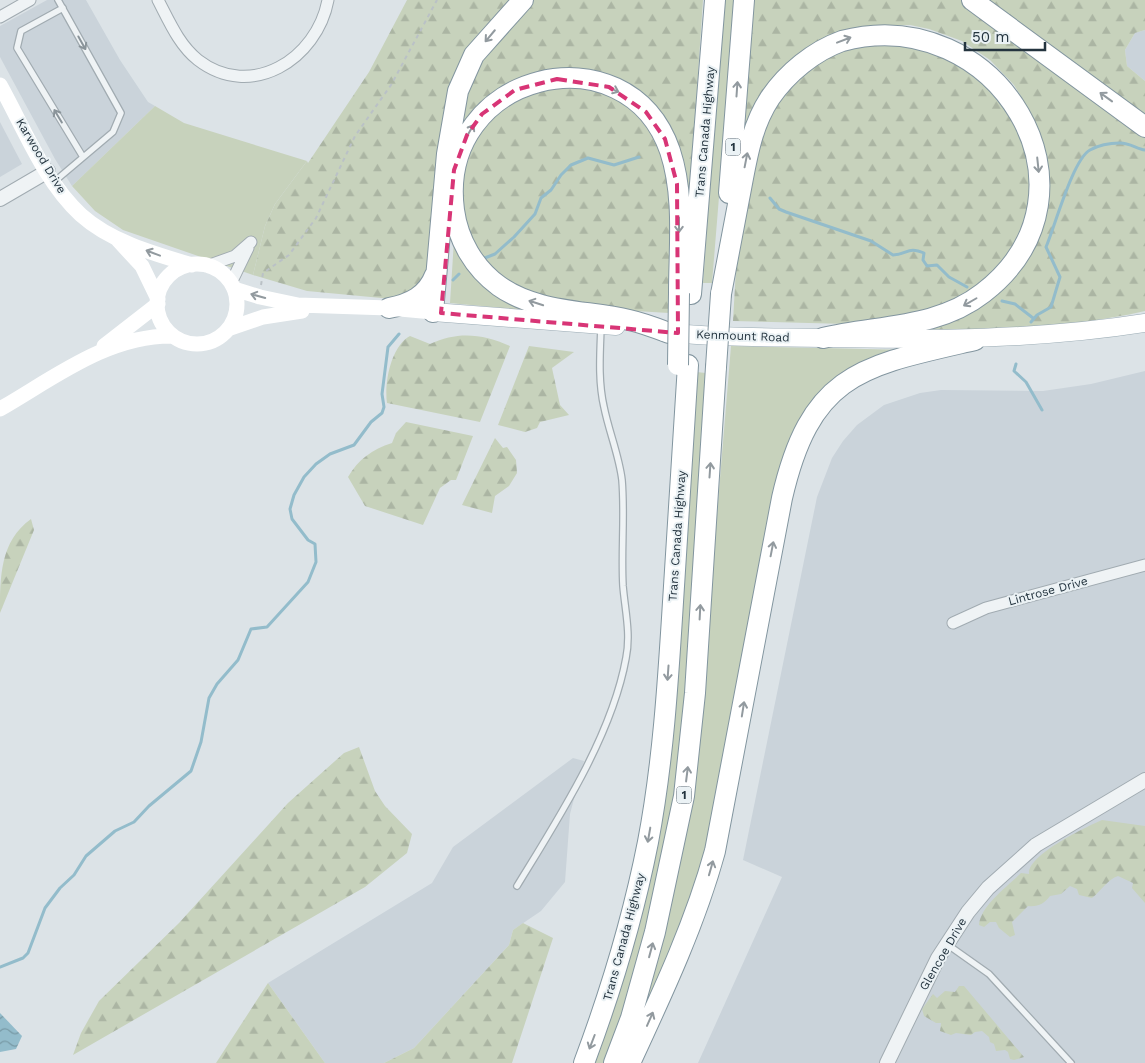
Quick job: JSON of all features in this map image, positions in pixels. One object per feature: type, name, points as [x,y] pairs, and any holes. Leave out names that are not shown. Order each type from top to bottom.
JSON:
[{"type":"highway","points":[[437,312],[437,270],[447,154],[458,91],[474,55],[523,0]]},
{"type":"highway","name":"Trans Canada Highway","points":[[584,1063],[614,977],[648,841],[666,704],[678,520],[685,294],[715,0]]},
{"type":"highway","name":"1","points":[[614,1063],[636,1004],[655,932],[684,796],[695,693],[721,294],[744,0]]},
{"type":"highway","points":[[972,0],[1145,127]]},
{"type":"highway","points":[[721,294],[749,149],[761,114],[780,85],[820,51],[852,37],[889,31],[907,31],[943,39],[974,56],[999,77],[1009,88],[1027,120],[1034,139],[1040,175],[1036,213],[1032,229],[1017,257],[1005,273],[982,294],[966,304],[948,313],[908,325],[848,332],[823,338]]},
{"type":"highway","points":[[437,312],[456,162],[470,129],[491,106],[508,93],[528,84],[556,78],[588,81],[616,90],[646,112],[662,133],[675,173],[685,294]]},
{"type":"highway","points":[[452,185],[455,214],[463,242],[481,270],[499,286],[522,298],[548,307],[630,320],[669,333]]},
{"type":"highway","points":[[388,308],[411,302],[418,298],[429,288],[437,270]]},
{"type":"highway","points":[[630,1063],[685,938],[716,851],[782,498],[792,460],[801,436],[814,414],[830,395],[864,370],[888,360],[975,340]]},
{"type":"main road","name":"Karwood Drive","points":[[0,85],[51,177],[81,215],[116,237],[159,255],[200,266]]},
{"type":"main road","name":"Karwood Drive","points":[[116,237],[142,266],[158,302]]},
{"type":"main road","points":[[93,355],[136,339],[173,336],[189,343],[206,343],[215,340],[228,329],[237,310],[232,286],[220,272],[200,266],[172,274],[163,285],[158,302],[160,318],[173,336]]},
{"type":"main road","name":"Kenmount Road","points":[[232,286],[260,297],[298,305],[341,308]]},
{"type":"main road","points":[[0,409],[93,355],[158,302]]},
{"type":"main road","name":"Kenmount Road","points":[[228,329],[248,321],[283,312],[341,308],[388,308],[601,324],[669,333],[734,337],[975,340],[1101,329],[1145,323]]},
{"type":"main road","points":[[1101,329],[1145,336]]},
{"type":"street","points":[[0,17],[30,0]]},
{"type":"street","points":[[158,0],[188,51],[212,68],[242,75],[270,72],[293,60],[319,29],[328,0]]},
{"type":"street","points":[[0,198],[51,177]]},
{"type":"street","points":[[200,266],[235,256],[251,242],[232,286]]},
{"type":"street","name":"Lintrose Drive","points":[[952,622],[986,608],[1145,565]]},
{"type":"street","name":"Glencoe Drive","points":[[887,1063],[946,944],[968,912],[988,888],[1036,845],[1145,780]]},
{"type":"lane","points":[[51,177],[83,158],[113,132],[121,113],[58,0]]},
{"type":"lane","points":[[63,8],[21,31],[17,48],[83,158]]},
{"type":"lane","points":[[517,886],[550,833],[588,761],[619,689],[627,656],[627,621],[622,569],[622,490],[618,462],[602,396],[601,324]]},
{"type":"lane","points":[[946,944],[989,974],[1071,1063]]},
{"type":"path","points":[[260,297],[264,273],[289,255],[316,218],[355,136],[391,85],[438,0]]},
{"type":"highlighted area","points":[[557,79],[609,87],[646,112],[665,139],[677,184],[678,333],[441,313],[454,170],[467,135],[482,114],[515,90]]},
{"type":"shaded area","points":[[47,0],[86,0],[120,60],[148,102],[155,106],[72,186],[55,159],[0,57],[0,26]]},
{"type":"shaded area","points":[[1145,30],[1145,81],[1127,66],[1125,50],[1135,33]]},
{"type":"shaded area","points":[[0,122],[22,164],[0,177]]},
{"type":"shaded area","points":[[1145,371],[1145,1063],[698,1063],[782,877],[743,860],[817,497],[832,458],[857,425],[884,405],[920,393],[941,390],[1043,391],[1091,384]]},
{"type":"shaded area","points":[[573,758],[584,761],[570,814],[565,882],[541,911],[513,930],[509,945],[414,1048],[384,1063],[325,1063],[268,983],[432,883],[453,847]]},
{"type":"green space","points":[[407,0],[513,0],[474,42],[429,269],[419,288],[392,299],[307,291],[253,275],[265,226],[275,204],[307,161],[308,163],[369,72]]},
{"type":"green space","points":[[530,0],[703,0],[687,239],[651,108],[548,74],[453,149],[471,74]]},
{"type":"green space","points":[[724,0],[735,0],[712,283],[703,283]]},
{"type":"green space","points":[[754,0],[964,0],[1145,133],[1145,311],[1085,322],[1024,328],[902,332],[1014,271],[1042,145],[1031,113],[1014,85],[990,60],[962,41],[929,29],[910,25],[877,26],[846,34],[816,48],[743,147]]},
{"type":"green space","points":[[981,0],[1145,0],[1145,30],[1135,33],[1125,50],[1127,66],[1145,81],[1145,119]]},
{"type":"green space","points":[[907,36],[992,77],[1033,156],[1026,226],[990,282],[931,314],[846,324],[733,321],[738,234],[752,151],[777,97],[820,56]]},
{"type":"green space","points":[[552,84],[610,94],[643,117],[665,158],[671,214],[669,313],[601,309],[535,296],[491,271],[463,225],[462,163],[494,110]]},
{"type":"green space","points":[[155,106],[184,123],[307,161],[275,204],[265,226],[253,275],[123,230],[95,211],[72,186]]},
{"type":"green space","points":[[454,240],[542,312],[450,303]]},
{"type":"green space","points":[[410,336],[430,344],[451,337],[480,337],[510,346],[480,422],[387,403],[386,395],[390,366],[398,348]]},
{"type":"green space","points":[[529,346],[574,352],[552,368],[560,405],[569,415],[540,422],[537,428],[525,432],[498,425]]},
{"type":"green space","points":[[731,346],[911,350],[812,409],[715,840],[626,1063],[639,1013],[712,575]]},
{"type":"green space","points":[[696,372],[706,373],[686,703],[676,791],[660,878],[626,1005],[604,1063],[594,1063],[628,961]]},
{"type":"green space","points":[[406,422],[473,436],[456,480],[451,480],[440,488],[423,525],[365,506],[348,477],[356,465],[366,456],[378,448],[392,443],[396,433]]},
{"type":"green space","points":[[495,438],[503,448],[507,447],[516,460],[517,473],[509,486],[495,496],[492,513],[462,505]]},
{"type":"green space","points":[[31,519],[34,530],[0,613],[0,586],[4,561],[13,538]]},
{"type":"green space","points":[[359,747],[375,791],[385,806],[412,834],[407,853],[365,887],[73,1055],[81,1033],[99,1001],[179,923],[288,803],[344,753]]},
{"type":"green space","points":[[1102,820],[1145,826],[1145,903],[1132,888],[1133,883],[1118,876],[1108,882],[1092,898],[1079,895],[1077,889],[1070,886],[1061,894],[1050,896],[1040,904],[1028,906],[1012,922],[1015,935],[1010,937],[999,928],[996,922],[990,922],[984,927],[979,925],[984,911],[989,904],[1021,873],[1029,874],[1031,867],[1037,859],[1047,850]]},
{"type":"green space","points":[[523,923],[553,938],[512,1063],[384,1063],[414,1048],[509,945],[513,930]]},
{"type":"green space","points":[[268,983],[325,1063],[216,1063]]},
{"type":"green space","points":[[959,986],[964,986],[1024,1057],[1014,1060],[1010,1059],[1008,1052],[1005,1050],[996,1051],[994,1044],[990,1042],[989,1037],[982,1031],[971,1035],[956,1033],[951,1035],[940,1031],[941,1023],[936,1023],[924,1016],[922,1009],[933,994],[937,998],[945,991],[955,992]]},
{"type":"water","points":[[0,1013],[22,1036],[16,1049],[0,1052]]},
{"type":"waterway","points":[[1031,322],[1037,315],[1051,307],[1060,277],[1046,247],[1077,166],[1093,148],[1112,143],[1124,143],[1145,150]]},
{"type":"waterway","points":[[482,259],[495,254],[514,237],[535,214],[541,198],[551,190],[561,175],[571,165],[588,158],[614,165],[639,157]]},
{"type":"waterway","points":[[770,198],[779,209],[871,241],[893,255],[911,250],[924,253],[923,260],[927,266],[937,265],[949,277],[967,287]]},
{"type":"waterway","points":[[453,280],[459,274]]},
{"type":"waterway","points":[[1002,301],[1015,304],[1033,318]]},
{"type":"waterway","points":[[0,967],[23,958],[28,953],[45,908],[60,888],[74,875],[86,856],[115,831],[134,822],[149,806],[191,771],[201,742],[209,698],[217,684],[238,660],[251,629],[267,627],[308,582],[316,562],[315,544],[308,540],[292,519],[290,509],[294,495],[304,477],[316,464],[330,454],[354,445],[371,422],[382,413],[384,407],[382,394],[388,347],[399,334]]},
{"type":"waterway","points":[[1016,364],[1014,371],[1026,382],[1042,410]]}]
